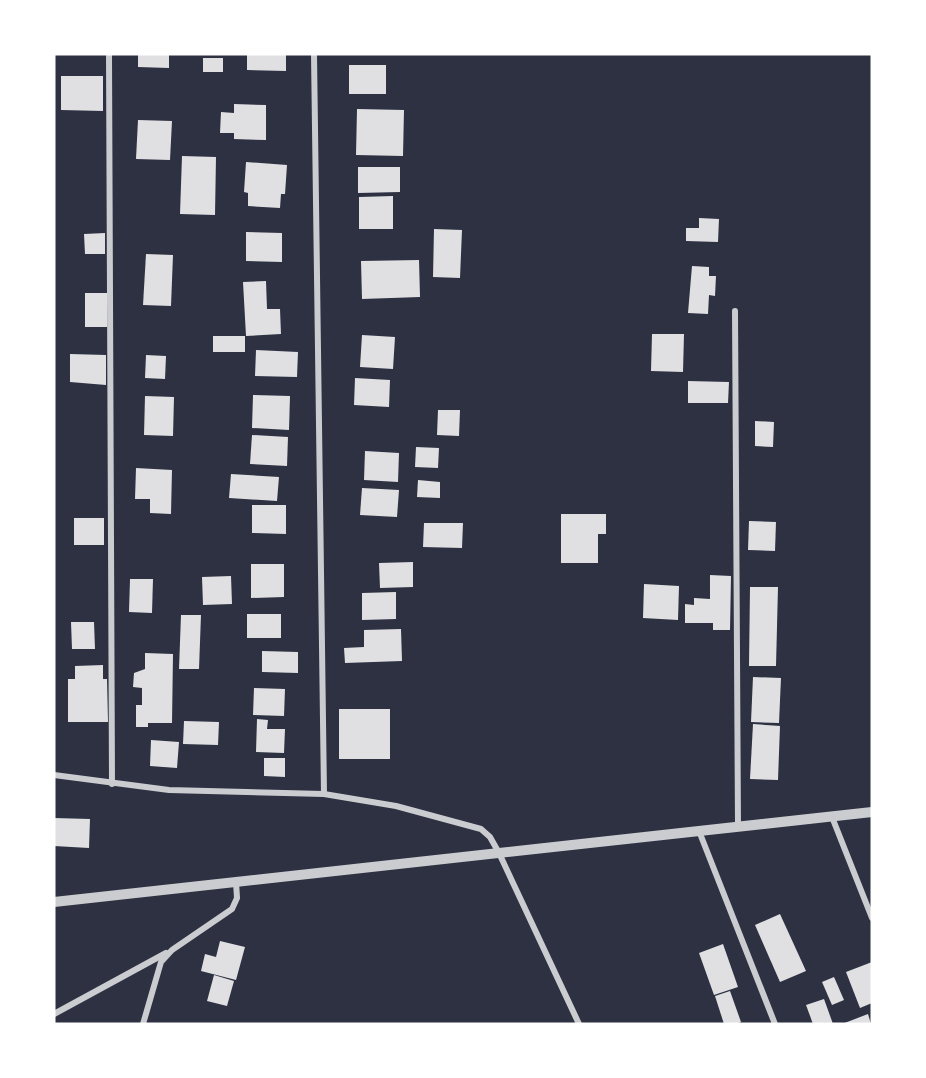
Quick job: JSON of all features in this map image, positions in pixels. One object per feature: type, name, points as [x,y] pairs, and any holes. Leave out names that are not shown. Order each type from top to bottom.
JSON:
[{"type":"street","points":[[109,54],[112,784]]},
{"type":"street","points":[[314,54],[324,794]]},
{"type":"street","points":[[735,311],[738,826]]},
{"type":"street","points":[[54,775],[169,790],[324,794],[396,806],[467,823],[481,829],[490,837],[499,853],[579,1024]]},
{"type":"street","points":[[54,902],[872,812]]},
{"type":"street","points":[[832,817],[872,918]]},
{"type":"street","points":[[699,831],[775,1024]]},
{"type":"street","points":[[54,1014],[172,950],[232,909],[237,898],[236,882]]},
{"type":"street","points":[[143,1024],[161,962],[172,950]]},
{"type":"building","points":[[138,54],[169,54],[169,68],[138,67]]},
{"type":"building","points":[[247,54],[286,54],[286,71],[247,70]]},
{"type":"building","points":[[203,58],[223,58],[223,72],[203,72]]},
{"type":"building","points":[[349,65],[386,65],[386,94],[349,94]]},
{"type":"building","points":[[61,76],[103,76],[103,111],[61,110]]},
{"type":"building","points":[[234,104],[266,105],[266,140],[234,139],[234,133],[220,133],[221,112],[234,113]]},
{"type":"building","points":[[357,109],[404,110],[403,156],[356,155]]},
{"type":"building","points":[[138,120],[172,121],[170,160],[136,159]]},
{"type":"building","points":[[182,156],[216,157],[215,215],[180,214]]},
{"type":"building","points":[[246,162],[287,165],[285,194],[281,194],[280,208],[248,206],[248,193],[244,192]]},
{"type":"building","points":[[358,167],[400,167],[400,192],[358,193]]},
{"type":"building","points":[[393,196],[393,229],[359,229],[359,197]]},
{"type":"building","points":[[699,218],[719,219],[718,242],[686,241],[686,228],[699,228]]},
{"type":"building","points":[[434,229],[462,230],[460,278],[433,277]]},
{"type":"building","points":[[246,232],[282,233],[282,262],[246,261]]},
{"type":"building","points":[[105,233],[105,254],[85,254],[84,234]]},
{"type":"building","points":[[146,254],[173,255],[171,306],[143,305]]},
{"type":"building","points":[[419,260],[420,297],[362,299],[361,261]]},
{"type":"building","points":[[692,266],[709,267],[709,276],[716,276],[715,296],[709,295],[708,314],[688,313]]},
{"type":"building","points":[[266,281],[267,309],[280,309],[281,334],[246,336],[243,282]]},
{"type":"building","points":[[85,293],[107,293],[107,327],[85,327]]},
{"type":"building","points":[[652,334],[684,334],[683,372],[651,371]]},
{"type":"building","points":[[362,335],[395,337],[393,369],[360,367]]},
{"type":"building","points":[[213,336],[245,336],[245,352],[213,352]]},
{"type":"building","points":[[256,350],[298,352],[297,377],[255,376]]},
{"type":"building","points":[[70,354],[106,355],[106,385],[70,382]]},
{"type":"building","points":[[146,355],[166,356],[165,379],[145,378]]},
{"type":"building","points":[[355,378],[390,380],[389,407],[354,405]]},
{"type":"building","points":[[688,381],[729,382],[728,403],[688,403]]},
{"type":"building","points":[[253,395],[290,396],[289,430],[252,428]]},
{"type":"building","points":[[145,396],[174,397],[173,436],[144,435]]},
{"type":"building","points":[[438,410],[460,410],[459,436],[437,435]]},
{"type":"building","points":[[755,421],[774,422],[773,447],[755,446]]},
{"type":"building","points":[[252,435],[288,437],[287,466],[250,464]]},
{"type":"building","points":[[416,447],[439,448],[438,468],[415,467]]},
{"type":"building","points":[[365,451],[399,453],[398,482],[364,480]]},
{"type":"building","points":[[136,468],[172,470],[171,514],[150,513],[150,499],[135,499]]},
{"type":"building","points":[[231,474],[279,477],[277,501],[229,498]]},
{"type":"building","points":[[418,480],[440,482],[440,498],[417,497]]},
{"type":"building","points":[[362,488],[399,490],[397,517],[360,515]]},
{"type":"building","points":[[252,505],[286,505],[286,534],[252,533]]},
{"type":"building","points":[[561,514],[606,514],[606,534],[598,534],[598,563],[561,563]]},
{"type":"building","points":[[74,518],[104,518],[104,545],[74,545]]},
{"type":"building","points":[[749,521],[776,522],[775,551],[748,550]]},
{"type":"building","points":[[424,523],[463,523],[462,548],[423,547]]},
{"type":"building","points":[[413,562],[413,587],[380,588],[379,563]]},
{"type":"building","points":[[251,564],[284,564],[284,597],[251,598]]},
{"type":"building","points":[[710,575],[731,576],[730,630],[713,630],[713,623],[685,623],[685,604],[694,605],[694,598],[710,599]]},
{"type":"building","points":[[231,576],[232,604],[203,605],[202,577]]},
{"type":"building","points":[[130,579],[153,579],[152,613],[129,612]]},
{"type":"building","points":[[644,584],[679,586],[678,620],[643,618]]},
{"type":"building","points":[[750,587],[778,587],[776,666],[749,666]]},
{"type":"building","points":[[396,592],[396,619],[362,620],[362,593]]},
{"type":"building","points":[[247,614],[281,614],[281,638],[247,638]]},
{"type":"building","points":[[181,615],[201,615],[199,669],[179,669]]},
{"type":"building","points":[[71,622],[94,622],[95,649],[72,649]]},
{"type":"building","points":[[401,629],[402,661],[345,663],[344,648],[364,647],[364,630]]},
{"type":"building","points":[[262,651],[298,652],[298,673],[262,672]]},
{"type":"building","points":[[145,653],[173,654],[172,723],[148,723],[148,727],[136,727],[136,705],[142,705],[142,688],[133,687],[134,673],[145,669]]},
{"type":"building","points":[[103,665],[103,679],[107,679],[108,722],[68,722],[68,679],[75,679],[75,666]]},
{"type":"building","points":[[753,677],[781,678],[779,723],[751,722]]},
{"type":"building","points":[[254,688],[285,689],[284,716],[253,715]]},
{"type":"building","points":[[339,709],[390,709],[390,759],[339,759]]},
{"type":"building","points":[[257,719],[268,720],[267,729],[285,729],[284,753],[256,752]]},
{"type":"building","points":[[184,721],[219,722],[218,745],[183,744]]},
{"type":"building","points":[[753,724],[780,726],[778,780],[750,779]]},
{"type":"building","points":[[151,740],[179,742],[177,768],[150,766]]},
{"type":"building","points":[[264,758],[285,758],[285,777],[264,776]]},
{"type":"building","points":[[54,818],[90,819],[89,848],[54,846]]},
{"type":"building","points":[[780,914],[806,971],[780,982],[755,925]]},
{"type":"building","points":[[220,941],[245,947],[236,980],[201,971],[205,954],[216,957]]},
{"type":"building","points":[[723,944],[738,987],[714,995],[699,953]]},
{"type":"building","points":[[872,962],[872,1003],[860,1008],[846,972]]},
{"type":"building","points":[[214,975],[234,981],[227,1006],[207,1001]]},
{"type":"building","points":[[834,977],[844,1000],[832,1005],[822,982]]},
{"type":"building","points":[[730,991],[741,1022],[737,1024],[724,1024],[715,996]]},
{"type":"building","points":[[824,999],[833,1024],[813,1024],[806,1005]]},
{"type":"building","points":[[868,1014],[871,1024],[842,1024]]}]
